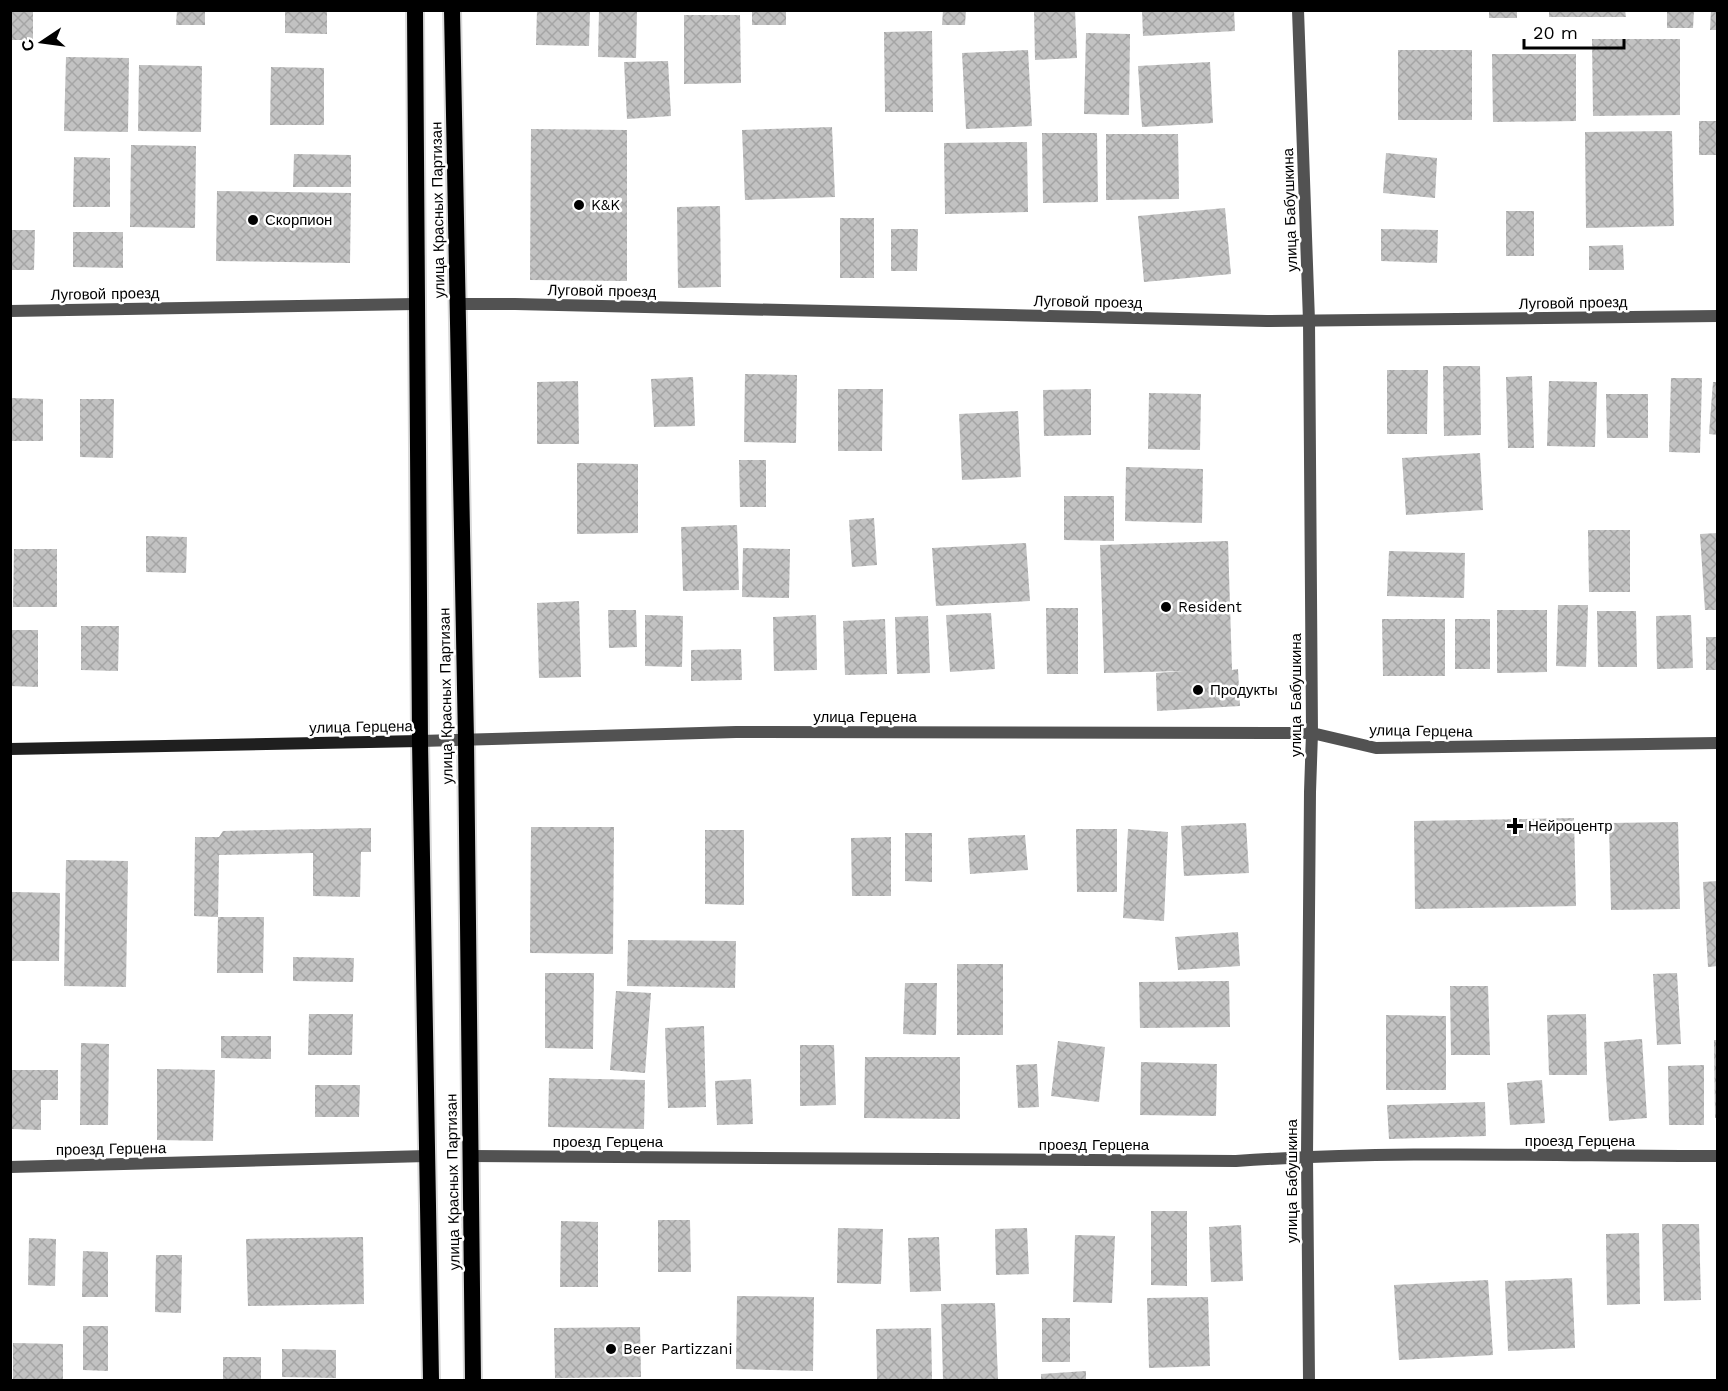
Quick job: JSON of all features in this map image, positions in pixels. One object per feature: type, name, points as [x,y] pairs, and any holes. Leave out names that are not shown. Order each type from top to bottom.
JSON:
[{"type":"highway","name":"улица Красных Партизан","points":[[415,10],[420,741],[431,1380]]},
{"type":"highway","name":"улица Красных Партизан","points":[[452,10],[466,740],[473,1380]]},
{"type":"main road","name":"улица Герцена","points":[[10,749],[420,741]]},
{"type":"street","name":"улица Бабушкина","points":[[1298,10],[1309,321],[1312,733],[1307,1156],[1309,1380]]},
{"type":"street","name":"Луговой проезд","points":[[10,311],[416,304]]},
{"type":"street","name":"Луговой проезд","points":[[458,304],[1309,321],[1718,316]]},
{"type":"street","name":"улица Герцена","points":[[420,741],[736,732],[1312,733],[1376,748],[1718,743]]},
{"type":"street","name":"проезд Герцена","points":[[10,1167],[427,1156]]},
{"type":"street","name":"проезд Герцена","points":[[470,1156],[1224,1161],[1307,1156],[1718,1156]]},
{"type":"building","points":[[10,10],[33,10],[33,40],[10,40]]},
{"type":"building","points":[[177,10],[205,10],[205,25],[176,25]]},
{"type":"building","points":[[285,10],[327,10],[327,34],[285,33]]},
{"type":"building","points":[[537,10],[590,10],[589,46],[536,45]]},
{"type":"building","points":[[599,10],[637,10],[636,58],[598,57]]},
{"type":"building","points":[[752,10],[786,10],[786,25],[752,25]]},
{"type":"building","points":[[943,10],[966,10],[965,25],[942,25]]},
{"type":"building","points":[[1034,10],[1075,10],[1077,58],[1035,60]]},
{"type":"building","points":[[1142,10],[1234,10],[1235,31],[1143,36]]},
{"type":"building","points":[[1489,10],[1517,10],[1517,18],[1489,18]]},
{"type":"building","points":[[1549,10],[1625,10],[1626,17],[1549,17]]},
{"type":"building","points":[[1667,10],[1694,10],[1693,28],[1667,28]]},
{"type":"building","points":[[1711,10],[1718,10],[1718,30],[1710,30]]},
{"type":"building","points":[[684,15],[740,15],[741,83],[684,84]]},
{"type":"building","points":[[932,31],[933,112],[885,112],[884,32]]},
{"type":"building","points":[[1086,33],[1130,34],[1129,115],[1084,114]]},
{"type":"building","points":[[1592,39],[1680,39],[1680,115],[1593,116]]},
{"type":"building","points":[[1028,50],[1032,126],[966,129],[962,53]]},
{"type":"building","points":[[1398,50],[1472,50],[1472,120],[1398,120]]},
{"type":"building","points":[[1492,54],[1576,54],[1576,121],[1493,122]]},
{"type":"building","points":[[66,57],[129,58],[128,132],[64,131]]},
{"type":"building","points":[[668,61],[671,116],[627,119],[624,62]]},
{"type":"building","points":[[1210,62],[1213,123],[1142,127],[1138,66]]},
{"type":"building","points":[[139,65],[202,66],[201,132],[138,131]]},
{"type":"building","points":[[271,67],[324,68],[324,125],[270,125]]},
{"type":"building","points":[[1699,121],[1718,121],[1718,155],[1699,155]]},
{"type":"building","points":[[832,127],[835,197],[745,200],[742,130]]},
{"type":"building","name":"K&K","points":[[531,129],[627,130],[627,281],[530,280]]},
{"type":"building","points":[[1672,131],[1674,226],[1586,228],[1585,132]]},
{"type":"building","points":[[1042,133],[1097,133],[1098,202],[1043,203]]},
{"type":"building","points":[[1106,134],[1178,134],[1179,199],[1106,200]]},
{"type":"building","points":[[1027,142],[1028,212],[945,214],[944,143]]},
{"type":"building","points":[[131,145],[196,146],[195,228],[130,227]]},
{"type":"building","points":[[1386,153],[1437,158],[1435,198],[1383,193]]},
{"type":"building","points":[[294,154],[351,155],[351,187],[293,187]]},
{"type":"building","points":[[74,157],[110,158],[110,207],[73,207]]},
{"type":"building","points":[[217,191],[351,193],[350,263],[216,261]]},
{"type":"building","points":[[720,206],[721,287],[678,288],[677,207]]},
{"type":"building","points":[[1225,208],[1231,274],[1144,282],[1138,216]]},
{"type":"building","points":[[1506,211],[1534,211],[1534,256],[1506,256]]},
{"type":"building","points":[[840,218],[874,218],[874,278],[840,278]]},
{"type":"building","points":[[891,229],[918,229],[917,271],[891,271]]},
{"type":"building","points":[[1381,229],[1438,230],[1437,263],[1381,261]]},
{"type":"building","points":[[10,230],[35,230],[34,270],[10,270]]},
{"type":"building","points":[[73,232],[123,232],[123,268],[73,267]]},
{"type":"building","points":[[1623,245],[1624,270],[1589,270],[1589,246]]},
{"type":"building","points":[[1443,366],[1480,366],[1481,435],[1444,436]]},
{"type":"building","points":[[1387,370],[1428,370],[1427,434],[1387,434]]},
{"type":"building","points":[[745,374],[797,375],[796,443],[744,442]]},
{"type":"building","points":[[1532,376],[1534,448],[1508,448],[1506,377]]},
{"type":"building","points":[[693,377],[695,426],[654,427],[651,379]]},
{"type":"building","points":[[1671,378],[1702,378],[1700,453],[1669,452]]},
{"type":"building","points":[[578,381],[579,444],[537,444],[537,382]]},
{"type":"building","points":[[1549,381],[1597,382],[1595,447],[1547,446]]},
{"type":"building","points":[[1713,382],[1718,382],[1718,435],[1709,434]]},
{"type":"building","points":[[838,389],[883,389],[882,451],[838,451]]},
{"type":"building","points":[[1091,389],[1091,435],[1044,436],[1043,390]]},
{"type":"building","points":[[1149,393],[1201,394],[1200,450],[1148,449]]},
{"type":"building","points":[[1606,394],[1648,394],[1648,438],[1607,438]]},
{"type":"building","points":[[10,398],[43,399],[43,441],[10,441]]},
{"type":"building","points":[[80,399],[114,399],[113,458],[80,457]]},
{"type":"building","points":[[1018,411],[1021,477],[962,480],[959,414]]},
{"type":"building","points":[[1480,453],[1483,510],[1406,515],[1402,458]]},
{"type":"building","points":[[739,460],[766,460],[766,507],[740,507]]},
{"type":"building","points":[[577,463],[638,464],[638,533],[577,534]]},
{"type":"building","points":[[1126,467],[1203,469],[1202,523],[1125,521]]},
{"type":"building","points":[[1064,496],[1114,496],[1114,541],[1064,540]]},
{"type":"building","points":[[874,518],[877,565],[852,567],[849,520]]},
{"type":"building","points":[[737,525],[739,590],[683,591],[681,527]]},
{"type":"building","points":[[1588,530],[1630,530],[1630,592],[1589,592]]},
{"type":"building","points":[[1718,533],[1718,610],[1705,610],[1700,534]]},
{"type":"building","points":[[146,536],[187,537],[186,573],[146,572]]},
{"type":"building","name":"Resident","points":[[1228,541],[1232,670],[1238,669],[1240,706],[1157,711],[1156,673],[1183,671],[1104,673],[1100,545]]},
{"type":"building","points":[[1026,543],[1030,601],[936,606],[932,548]]},
{"type":"building","points":[[743,548],[790,549],[789,598],[742,597]]},
{"type":"building","points":[[14,549],[57,549],[57,607],[13,607]]},
{"type":"building","points":[[1389,551],[1465,553],[1464,598],[1387,596]]},
{"type":"building","points":[[579,601],[581,677],[539,678],[537,603]]},
{"type":"building","points":[[1558,605],[1588,605],[1586,667],[1556,666]]},
{"type":"building","points":[[1046,608],[1078,608],[1078,674],[1047,674]]},
{"type":"building","points":[[608,610],[636,610],[637,647],[609,648]]},
{"type":"building","points":[[1497,610],[1547,610],[1547,672],[1497,673]]},
{"type":"building","points":[[1597,611],[1636,611],[1637,667],[1598,667]]},
{"type":"building","points":[[991,613],[995,669],[950,672],[946,615]]},
{"type":"building","points":[[645,615],[683,616],[682,667],[645,666]]},
{"type":"building","points":[[816,615],[817,670],[774,671],[773,617]]},
{"type":"building","points":[[1691,615],[1693,668],[1657,669],[1656,616]]},
{"type":"building","points":[[928,616],[930,673],[897,674],[895,617]]},
{"type":"building","points":[[885,619],[887,674],[845,675],[843,621]]},
{"type":"building","points":[[1382,619],[1445,619],[1445,676],[1383,676]]},
{"type":"building","points":[[1455,619],[1490,619],[1490,669],[1455,669]]},
{"type":"building","points":[[81,626],[119,626],[118,671],[81,670]]},
{"type":"building","points":[[10,630],[38,630],[38,687],[10,686]]},
{"type":"building","points":[[1706,637],[1718,637],[1718,670],[1706,670]]},
{"type":"building","points":[[741,649],[742,680],[691,681],[691,650]]},
{"type":"building","points":[[1574,818],[1576,906],[1415,909],[1414,821]]},
{"type":"building","points":[[1678,822],[1680,909],[1611,910],[1609,823]]},
{"type":"building","points":[[1246,823],[1249,873],[1184,876],[1181,826]]},
{"type":"building","points":[[531,827],[614,827],[613,954],[530,953]]},
{"type":"building","points":[[371,828],[371,852],[361,852],[360,897],[313,896],[313,853],[219,855],[218,917],[194,916],[195,837],[219,837],[223,831]]},
{"type":"building","points":[[1076,829],[1117,829],[1117,892],[1077,892]]},
{"type":"building","points":[[1128,829],[1168,832],[1164,921],[1123,918]]},
{"type":"building","points":[[705,830],[744,830],[744,905],[705,904]]},
{"type":"building","points":[[905,833],[932,833],[932,882],[905,881]]},
{"type":"building","points":[[1025,835],[1028,870],[970,874],[968,838]]},
{"type":"building","points":[[891,837],[891,896],[852,896],[851,838]]},
{"type":"building","points":[[66,860],[128,861],[126,987],[64,986]]},
{"type":"building","points":[[1718,881],[1718,966],[1708,967],[1703,882]]},
{"type":"building","points":[[12,892],[60,893],[59,961],[11,961]]},
{"type":"building","points":[[218,917],[264,917],[263,973],[217,973]]},
{"type":"building","points":[[1238,932],[1240,966],[1178,970],[1175,937]]},
{"type":"building","points":[[628,940],[736,941],[735,988],[627,986]]},
{"type":"building","points":[[293,957],[354,958],[353,982],[293,981]]},
{"type":"building","points":[[957,964],[1003,964],[1003,1035],[957,1035]]},
{"type":"building","points":[[545,973],[594,973],[593,1049],[545,1048]]},
{"type":"building","points":[[1677,973],[1681,1044],[1657,1045],[1653,974]]},
{"type":"building","points":[[1229,981],[1230,1027],[1140,1028],[1139,982]]},
{"type":"building","points":[[905,983],[937,983],[936,1035],[903,1034]]},
{"type":"building","points":[[1450,986],[1488,986],[1490,1055],[1451,1055]]},
{"type":"building","points":[[616,991],[651,993],[645,1073],[610,1070]]},
{"type":"building","points":[[309,1014],[353,1014],[352,1055],[308,1055]]},
{"type":"building","points":[[1586,1014],[1587,1075],[1549,1075],[1547,1015]]},
{"type":"building","points":[[1386,1015],[1446,1016],[1446,1090],[1386,1090]]},
{"type":"building","points":[[704,1026],[706,1107],[668,1108],[665,1028]]},
{"type":"building","points":[[221,1036],[271,1036],[271,1059],[221,1058]]},
{"type":"building","points":[[1642,1039],[1647,1118],[1609,1121],[1604,1042]]},
{"type":"building","points":[[1714,1040],[1718,1040],[1718,1118],[1715,1118]]},
{"type":"building","points":[[1058,1041],[1105,1047],[1099,1102],[1051,1096]]},
{"type":"building","points":[[81,1043],[109,1044],[108,1125],[80,1125]]},
{"type":"building","points":[[800,1045],[834,1045],[836,1105],[800,1106]]},
{"type":"building","points":[[865,1057],[960,1057],[960,1119],[864,1118]]},
{"type":"building","points":[[1141,1062],[1217,1064],[1216,1116],[1140,1115]]},
{"type":"building","points":[[1037,1064],[1039,1107],[1018,1108],[1016,1065]]},
{"type":"building","points":[[1704,1065],[1704,1125],[1669,1125],[1668,1066]]},
{"type":"building","points":[[157,1069],[215,1070],[213,1141],[157,1140]]},
{"type":"building","points":[[12,1070],[58,1070],[58,1100],[41,1100],[41,1130],[12,1129]]},
{"type":"building","points":[[549,1078],[645,1080],[644,1129],[548,1127]]},
{"type":"building","points":[[751,1079],[753,1124],[717,1125],[715,1081]]},
{"type":"building","points":[[1542,1080],[1545,1123],[1510,1125],[1507,1083]]},
{"type":"building","points":[[315,1085],[360,1085],[359,1117],[315,1117]]},
{"type":"building","points":[[1485,1102],[1486,1136],[1389,1139],[1387,1105]]},
{"type":"building","points":[[1151,1211],[1187,1211],[1187,1286],[1151,1285]]},
{"type":"building","points":[[658,1220],[690,1220],[691,1272],[658,1272]]},
{"type":"building","points":[[561,1221],[598,1222],[598,1287],[560,1287]]},
{"type":"building","points":[[1662,1224],[1699,1224],[1701,1300],[1664,1301]]},
{"type":"building","points":[[1241,1225],[1243,1281],[1211,1282],[1209,1227]]},
{"type":"building","points":[[838,1228],[883,1229],[881,1284],[837,1283]]},
{"type":"building","points":[[1027,1228],[1029,1274],[996,1275],[995,1229]]},
{"type":"building","points":[[1639,1233],[1640,1304],[1607,1305],[1606,1234]]},
{"type":"building","points":[[1075,1235],[1115,1236],[1112,1303],[1073,1302]]},
{"type":"building","points":[[363,1237],[364,1304],[248,1306],[246,1239]]},
{"type":"building","points":[[939,1237],[941,1291],[910,1292],[908,1238]]},
{"type":"building","points":[[29,1238],[56,1239],[55,1286],[28,1285]]},
{"type":"building","points":[[83,1251],[108,1252],[108,1297],[82,1297]]},
{"type":"building","points":[[156,1255],[182,1255],[181,1313],[155,1312]]},
{"type":"building","points":[[1572,1278],[1575,1348],[1508,1351],[1505,1281]]},
{"type":"building","points":[[1488,1280],[1493,1355],[1399,1360],[1394,1285]]},
{"type":"building","points":[[737,1296],[814,1297],[813,1371],[736,1369]]},
{"type":"building","points":[[1208,1297],[1210,1366],[1149,1368],[1147,1298]]},
{"type":"building","points":[[995,1303],[998,1380],[943,1380],[941,1304]]},
{"type":"building","points":[[1042,1318],[1070,1318],[1070,1362],[1042,1362]]},
{"type":"building","points":[[83,1326],[108,1326],[108,1371],[83,1370]]},
{"type":"building","points":[[640,1327],[641,1377],[555,1378],[554,1328]]},
{"type":"building","points":[[931,1328],[932,1379],[877,1380],[876,1329]]},
{"type":"building","points":[[13,1343],[63,1344],[63,1380],[13,1380]]},
{"type":"building","points":[[282,1349],[336,1350],[336,1378],[282,1377]]},
{"type":"building","points":[[223,1357],[261,1357],[261,1380],[223,1380]]},
{"type":"building","points":[[1086,1371],[1086,1380],[1041,1380],[1041,1374]]},
{"type":"place","name":"K&K","points":[[579,205]]},
{"type":"place","name":"Скорпион","points":[[253,220]]},
{"type":"place","name":"Resident","points":[[1166,607]]},
{"type":"place","name":"Продукты","points":[[1198,690]]},
{"type":"place","name":"Нейроцентр","points":[[1515,826]]},
{"type":"place","name":"Beer Partizzani","points":[[611,1349]]}]
